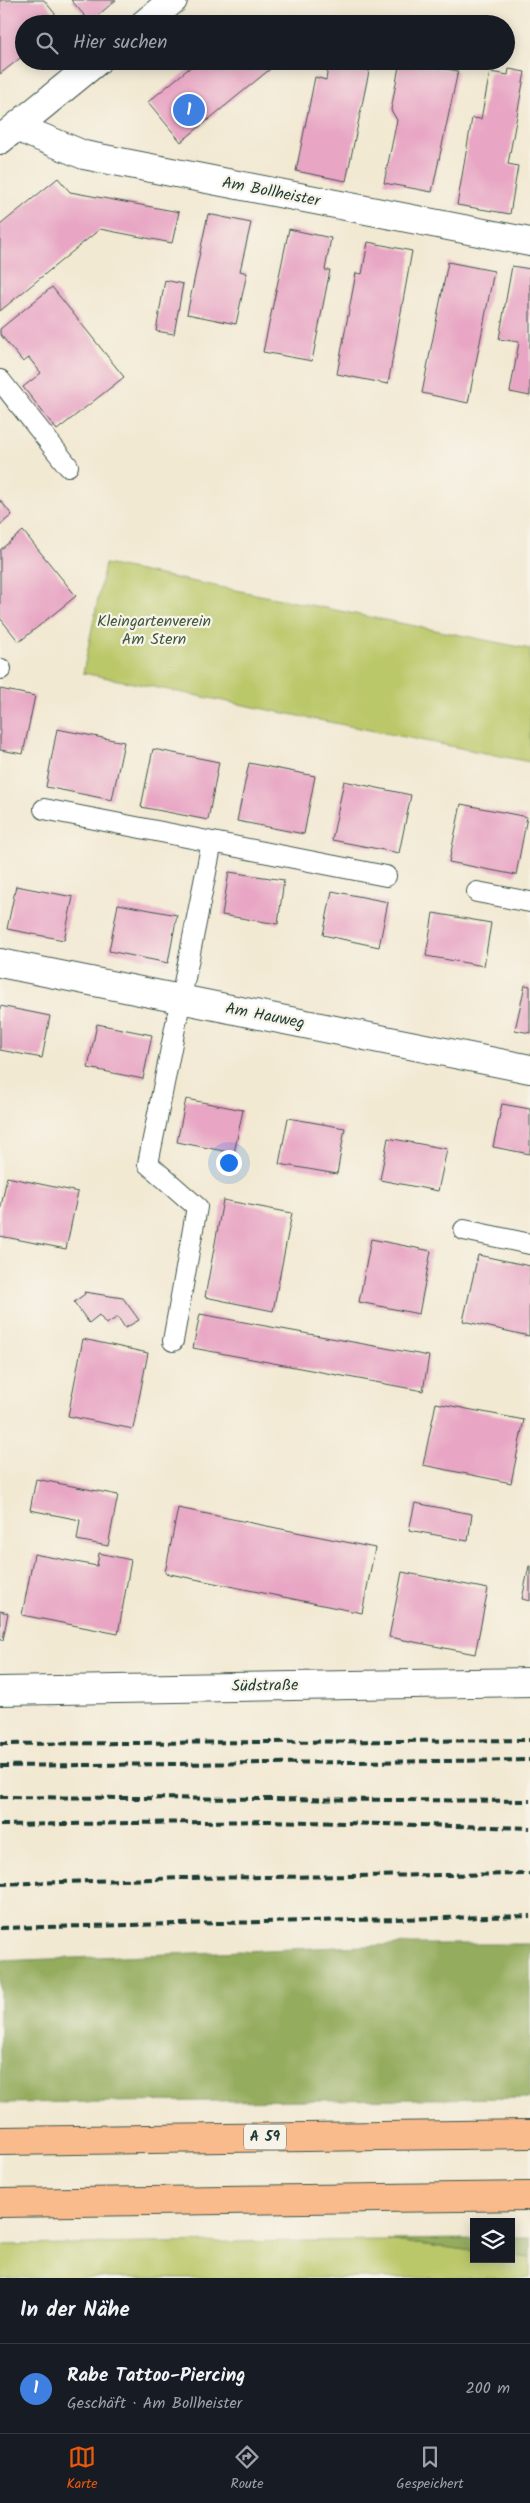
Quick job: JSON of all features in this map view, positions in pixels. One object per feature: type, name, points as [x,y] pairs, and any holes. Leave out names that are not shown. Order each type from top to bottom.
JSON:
[{"type":"highway","name":"A 59","points":[[0,2141],[530,2134]]},
{"type":"highway","points":[[0,2203],[530,2196]]},
{"type":"street","points":[[155,15],[173,0]]},
{"type":"street","points":[[8,133],[86,70]]},
{"type":"street","name":"Am Bollheister","points":[[8,133],[84,155],[530,242]]},
{"type":"street","name":"Am Hauweg","points":[[0,963],[530,1069]]},
{"type":"street","name":"Südstraße","points":[[0,1691],[530,1682]]},
{"type":"lane","points":[[0,380],[68,466]]},
{"type":"lane","points":[[44,809],[386,876]]},
{"type":"lane","points":[[173,1341],[197,1207],[148,1164],[212,842]]},
{"type":"lane","points":[[476,892],[530,902]]},
{"type":"lane","points":[[464,1230],[530,1244]]},
{"type":"green space","name":"Kleingartenverein Am Stern","points":[[105,564],[530,649],[530,762],[83,673]]},
{"type":"green space","points":[[412,1944],[530,1944],[530,2098],[0,2103],[0,1961]]},
{"type":"green space","points":[[515,2238],[530,2238],[530,2258],[515,2256]]},
{"type":"green space","points":[[470,2239],[470,2250],[386,2240]]},
{"type":"green space","points":[[386,2240],[470,2250],[470,2263],[515,2263],[515,2256],[530,2258],[530,2278],[0,2278],[0,2245]]},
{"type":"building","points":[[0,0],[44,0],[56,15],[15,15],[15,62],[0,74]]},
{"type":"building","points":[[71,0],[116,0],[98,15],[84,15]]},
{"type":"building","points":[[187,70],[269,70],[181,142],[148,102]]},
{"type":"building","points":[[328,70],[369,70],[346,181],[296,171],[315,77],[326,80]]},
{"type":"building","points":[[398,70],[458,71],[432,192],[384,183],[397,120],[391,110]]},
{"type":"building","points":[[509,70],[525,72],[508,164],[518,166],[510,214],[457,205],[472,118],[481,119],[490,72],[508,75]]},
{"type":"building","points":[[58,178],[70,192],[179,212],[172,243],[100,229],[0,311],[0,225]]},
{"type":"building","points":[[208,214],[251,223],[240,271],[247,273],[236,324],[187,314]]},
{"type":"building","points":[[289,229],[331,238],[325,270],[330,270],[312,361],[263,352]]},
{"type":"building","points":[[368,242],[412,251],[388,384],[337,374],[356,273],[362,274]]},
{"type":"building","points":[[448,262],[494,271],[468,403],[422,393]]},
{"type":"building","points":[[512,266],[530,269],[530,396],[510,392],[519,342],[499,339]]},
{"type":"building","points":[[165,280],[183,284],[174,334],[156,331]]},
{"type":"building","points":[[52,287],[124,377],[57,430],[23,387],[41,373],[29,358],[23,362],[0,334],[0,329]]},
{"type":"building","points":[[0,500],[12,515],[0,525]]},
{"type":"building","points":[[23,531],[76,596],[19,642],[0,618],[0,550]]},
{"type":"building","points":[[0,689],[35,696],[23,754],[0,750]]},
{"type":"building","points":[[57,729],[124,742],[112,800],[46,787]]},
{"type":"building","points":[[153,749],[219,762],[208,820],[141,807]]},
{"type":"building","points":[[249,763],[315,776],[304,834],[237,821]]},
{"type":"building","points":[[344,781],[411,795],[399,853],[332,840]]},
{"type":"building","points":[[461,804],[527,817],[516,875],[449,862]]},
{"type":"building","points":[[229,872],[284,880],[278,924],[222,915]]},
{"type":"building","points":[[16,886],[73,897],[64,940],[7,929]]},
{"type":"building","points":[[332,891],[388,902],[379,947],[323,935]]},
{"type":"building","points":[[118,904],[177,915],[168,963],[109,951]]},
{"type":"building","points":[[433,913],[491,923],[484,966],[426,956]]},
{"type":"building","points":[[525,985],[530,986],[530,1033],[515,1030]]},
{"type":"building","points":[[0,1006],[50,1016],[42,1058],[0,1050]]},
{"type":"building","points":[[97,1024],[152,1035],[143,1079],[88,1068]]},
{"type":"building","points":[[186,1099],[243,1110],[234,1153],[177,1142]]},
{"type":"building","points":[[502,1104],[530,1109],[530,1154],[493,1147]]},
{"type":"building","points":[[288,1118],[345,1128],[337,1174],[279,1164]]},
{"type":"building","points":[[388,1138],[447,1149],[438,1191],[380,1180]]},
{"type":"building","points":[[7,1177],[78,1192],[66,1249],[0,1236],[0,1212]]},
{"type":"building","points":[[223,1200],[292,1213],[273,1311],[205,1297]]},
{"type":"building","points":[[371,1239],[431,1251],[419,1314],[359,1302]]},
{"type":"building","points":[[478,1255],[530,1266],[529,1336],[463,1321]]},
{"type":"building","points":[[84,1292],[123,1298],[139,1320],[125,1328],[118,1317],[106,1324],[99,1315],[89,1323],[74,1302],[85,1294]]},
{"type":"building","points":[[200,1314],[429,1356],[423,1391],[193,1348]]},
{"type":"building","points":[[83,1339],[148,1353],[133,1429],[68,1416]]},
{"type":"building","points":[[436,1403],[524,1420],[511,1483],[423,1465]]},
{"type":"building","points":[[36,1479],[118,1495],[108,1546],[77,1540],[80,1520],[30,1510]]},
{"type":"building","points":[[415,1503],[472,1514],[468,1541],[409,1530]]},
{"type":"building","points":[[178,1508],[375,1548],[362,1613],[165,1573]]},
{"type":"building","points":[[99,1553],[131,1560],[118,1634],[22,1615],[34,1554],[97,1566]]},
{"type":"building","points":[[530,1566],[530,1601],[522,1599]]},
{"type":"building","points":[[402,1572],[488,1589],[475,1654],[389,1637]]},
{"type":"building","points":[[0,1611],[8,1613],[3,1640],[0,1640]]},
{"type":"railway","points":[[0,1744],[530,1740]]},
{"type":"railway","points":[[0,1766],[530,1760]]},
{"type":"railway","points":[[0,1797],[530,1801]]},
{"type":"railway","points":[[0,1825],[269,1821],[530,1828]]},
{"type":"railway","points":[[0,1884],[183,1878],[530,1874]]},
{"type":"railway","points":[[0,1928],[530,1916]]},
{"type":"place","name":"Rabe Tattoo-Piercing","points":[[189,110]]}]
